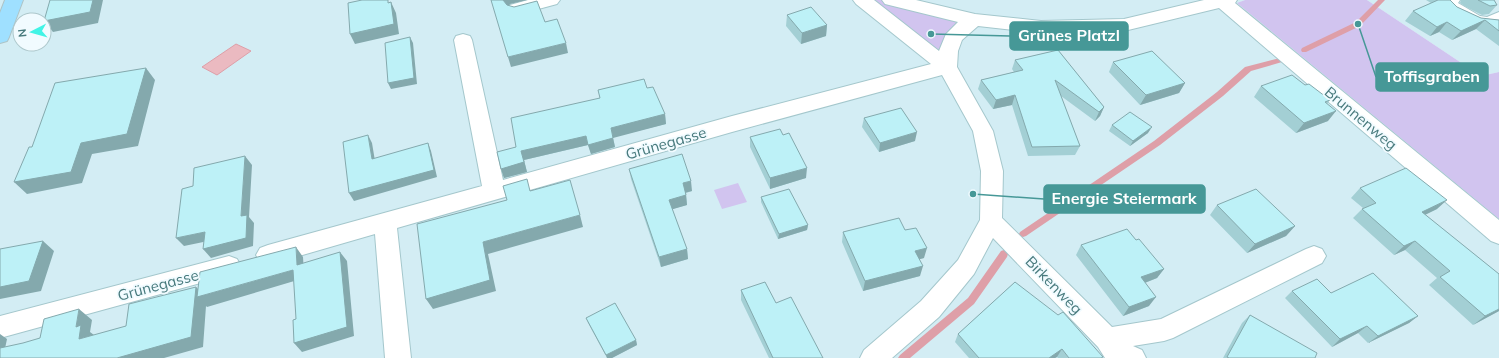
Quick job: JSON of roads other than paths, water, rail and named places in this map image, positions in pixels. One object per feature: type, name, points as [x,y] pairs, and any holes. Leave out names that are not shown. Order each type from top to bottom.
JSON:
[{"type":"main road","points":[[0,36],[14,0]]},
{"type":"street","points":[[516,9],[551,0]]},
{"type":"street","points":[[862,0],[948,67],[983,131],[992,171],[991,220],[966,267],[930,309],[873,358]]},
{"type":"street","name":"Brunnenweg","points":[[891,0],[975,20],[1041,27],[1097,27],[1124,25],[1226,1],[1499,234]]},
{"type":"street","points":[[1452,0],[1447,2],[1449,5],[1469,20],[1481,23],[1491,22],[1497,12]]},
{"type":"street","points":[[948,67],[948,52],[952,39],[960,28],[975,20]]},
{"type":"street","points":[[463,40],[494,192]]},
{"type":"street","name":"Grünegasse","points":[[0,328],[494,192],[732,124],[948,67]]},
{"type":"street","name":"Birkenweg","points":[[991,220],[1118,351]]},
{"type":"street","points":[[386,222],[398,358]]},
{"type":"street","points":[[1118,351],[1314,256]]},
{"type":"waterway","points":[[1304,50],[1358,24],[1382,0]]},
{"type":"waterway","points":[[1023,234],[1157,143],[1220,94],[1248,69],[1280,60]]},
{"type":"waterway","points":[[903,358],[971,301],[1004,254]]},
{"type":"place","name":"Toffisgraben","points":[[1358,24]]},
{"type":"place","name":"Grünes Platzl","points":[[931,34]]},
{"type":"place","name":"Energie Steiermark","points":[[973,194]]}]
